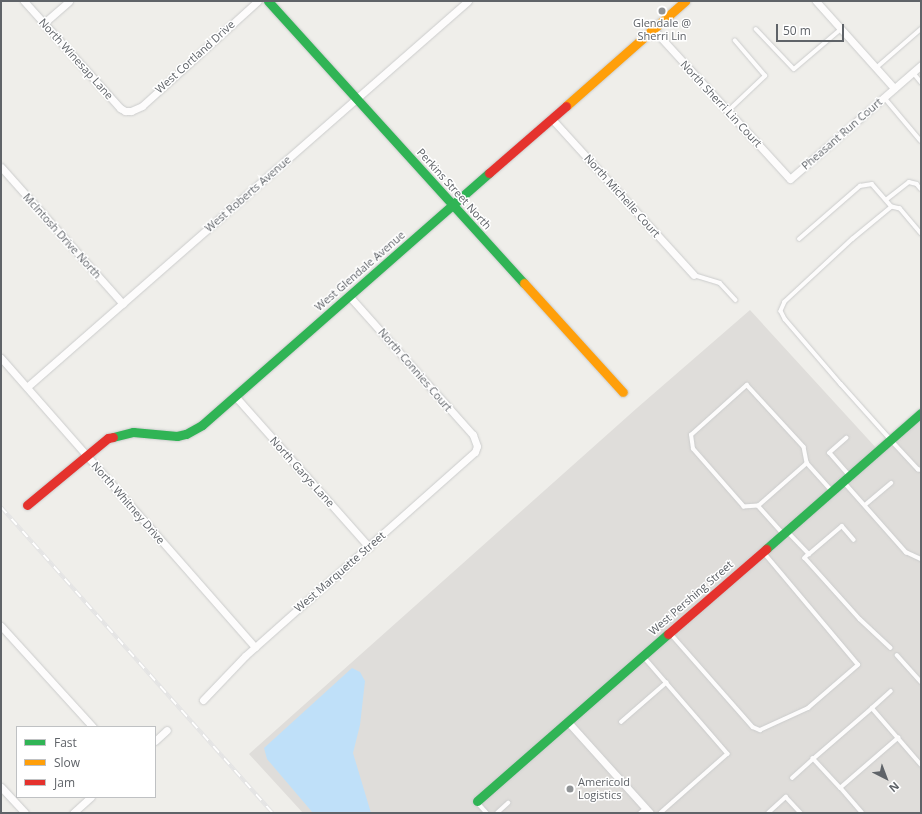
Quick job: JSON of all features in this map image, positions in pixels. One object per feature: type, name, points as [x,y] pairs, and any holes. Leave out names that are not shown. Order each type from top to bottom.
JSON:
[{"type":"street","name":"North Winesap Lane","points":[[24,1],[120,108],[131,112]]},
{"type":"street","points":[[44,23],[69,1]]},
{"type":"street","name":"West Cortland Drive","points":[[131,112],[142,106],[258,1]]},
{"type":"street","name":"Perkins Street North","points":[[268,1],[623,392]]},
{"type":"street","name":"West Roberts Avenue","points":[[27,387],[468,1]]},
{"type":"street","name":"West Glendale Avenue","points":[[27,505],[108,438],[133,432],[167,437],[186,434],[202,425],[685,1]]},
{"type":"street","points":[[816,1],[894,88]]},
{"type":"street","name":"North Sherri Lin Court","points":[[653,29],[790,179]]},
{"type":"street","name":"Pheasant Run Court","points":[[790,179],[921,65]]},
{"type":"street","name":"North Michelle Court","points":[[551,118],[694,275]]},
{"type":"street","name":"McIntosh Drive North","points":[[1,168],[123,304]]},
{"type":"street","name":"North Connies Court","points":[[349,296],[473,435],[477,446]]},
{"type":"street","name":"North Whitney Drive","points":[[1,358],[255,647]]},
{"type":"street","name":"North Garys Lane","points":[[235,396],[369,547]]},
{"type":"street","name":"West Pershing Street","points":[[477,801],[921,413]]},
{"type":"street","name":"West Marquette Street","points":[[203,700],[232,668],[255,647],[470,458],[475,452],[477,446]]},
{"type":"street","points":[[1,626],[92,726]]},
{"type":"street","points":[[568,722],[645,811]]},
{"type":"street","points":[[156,740],[167,730]]},
{"type":"street","points":[[1,786],[25,813]]},
{"type":"street","points":[[72,813],[90,798]]},
{"type":"lane","points":[[876,68],[921,28]]},
{"type":"lane","points":[[756,29],[794,69],[841,29]]},
{"type":"lane","points":[[728,111],[765,76],[735,41]]},
{"type":"lane","points":[[913,72],[921,82]]},
{"type":"lane","points":[[884,97],[921,141]]},
{"type":"lane","points":[[886,200],[909,182],[916,184],[921,189]]},
{"type":"lane","points":[[799,239],[860,186],[872,184],[892,207],[900,209],[921,234]]},
{"type":"lane","points":[[892,207],[853,240],[785,302],[781,312],[785,319],[890,440],[918,469],[921,470]]},
{"type":"lane","points":[[694,275],[720,283],[736,300]]},
{"type":"lane","points":[[807,463],[758,506],[744,507],[693,450],[691,435],[746,385],[804,447],[807,463],[832,491]]},
{"type":"lane","points":[[847,438],[830,452],[846,478],[866,505],[906,552],[921,559]]},
{"type":"lane","points":[[866,505],[891,482]]},
{"type":"lane","points":[[758,506],[809,554]]},
{"type":"lane","points":[[854,540],[842,526],[805,558],[860,619],[891,648]]},
{"type":"lane","points":[[670,633],[753,727],[760,730],[808,708],[858,665],[762,552]]},
{"type":"lane","points":[[897,655],[921,682]]},
{"type":"lane","points":[[643,656],[728,754],[662,813]]},
{"type":"lane","points":[[621,722],[666,682]]},
{"type":"lane","points":[[792,778],[891,691]]},
{"type":"lane","points":[[872,708],[921,764]]},
{"type":"lane","points":[[840,788],[898,738]]},
{"type":"lane","points":[[813,759],[862,813]]},
{"type":"lane","points":[[768,813],[786,797],[801,813]]},
{"type":"lane","points":[[477,801],[487,813]]},
{"type":"lane","points":[[497,813],[508,803]]},
{"type":"shaded area","points":[[750,310],[878,450],[921,413],[921,813],[303,813],[249,754],[637,408]]},
{"type":"water","points":[[352,668],[360,672],[365,681],[360,725],[353,753],[371,813],[313,813],[267,759],[264,748]]},
{"type":"railway","points":[[1,507],[273,813]]},
{"type":"traffic: fast","points":[[268,1],[524,283]]},
{"type":"traffic: fast","points":[[113,437],[133,432],[177,436],[186,434],[202,425],[489,173]]},
{"type":"traffic: fast","points":[[766,549],[921,413]]},
{"type":"traffic: fast","points":[[477,801],[668,634]]},
{"type":"traffic: slow","points":[[566,106],[685,1]]},
{"type":"traffic: slow","points":[[524,283],[623,392]]},
{"type":"traffic: jam","points":[[489,173],[566,106]]},
{"type":"traffic: jam","points":[[27,505],[108,438],[113,437]]},
{"type":"traffic: jam","points":[[668,634],[766,549]]},
{"type":"place","name":"Glendale @ Sherri Lin","points":[[662,11]]},
{"type":"place","name":"Americold Logistics","points":[[570,789]]}]
